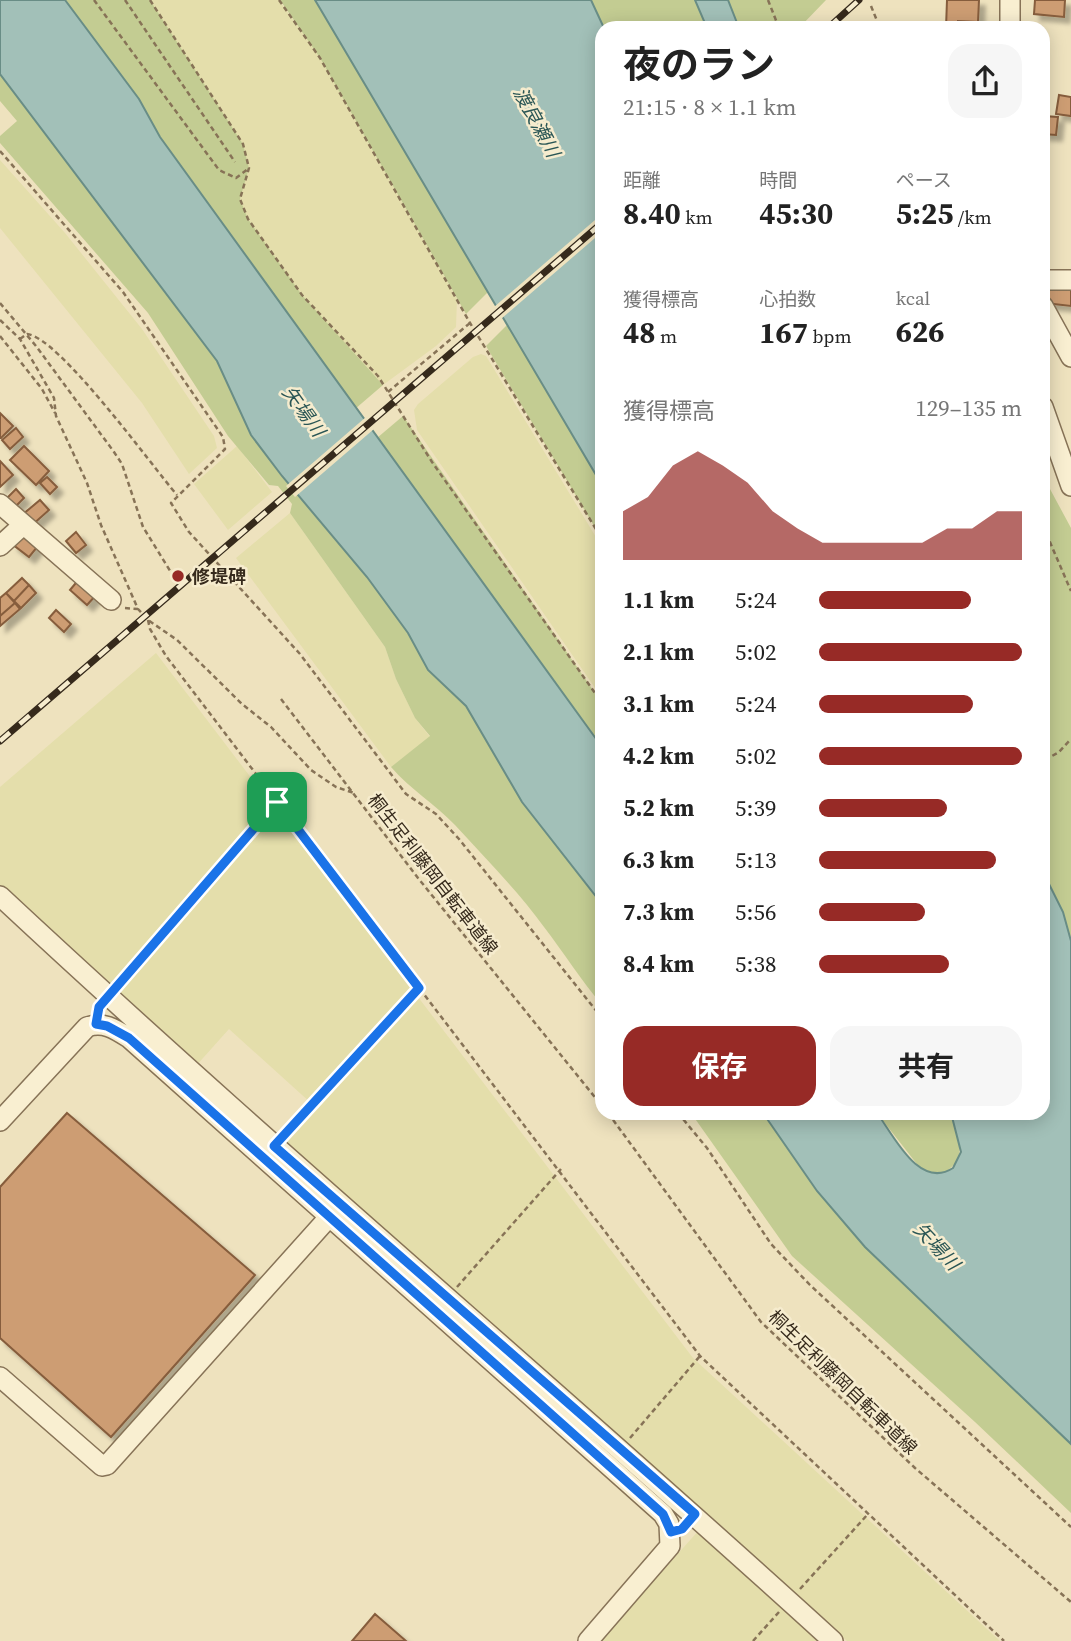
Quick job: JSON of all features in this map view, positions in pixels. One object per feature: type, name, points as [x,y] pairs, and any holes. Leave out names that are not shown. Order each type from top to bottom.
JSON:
[{"type":"street","points":[[1010,0],[1010,21]]},
{"type":"street","points":[[1050,280],[1071,280]]},
{"type":"street","points":[[1050,319],[1071,358]]},
{"type":"street","points":[[1050,427],[1071,486]]},
{"type":"street","points":[[0,504],[111,600]]},
{"type":"street","points":[[0,546],[23,525]]},
{"type":"street","points":[[0,896],[274,1146],[695,1514],[833,1641]]},
{"type":"street","points":[[96,1024],[99,1007],[108,997]]},
{"type":"street","points":[[0,1121],[79,1033],[96,1024],[107,1026],[129,1038],[663,1514],[671,1532],[670,1546],[588,1641]]},
{"type":"street","points":[[0,1377],[102,1466],[107,1465],[330,1216]]},
{"type":"street","points":[[671,1532],[682,1529],[695,1514]]},
{"type":"path","points":[[94,0],[219,170],[236,178],[249,168]]},
{"type":"path","points":[[125,0],[235,162]]},
{"type":"path","points":[[150,0],[243,144],[249,168],[240,199],[248,219],[302,295],[378,376],[432,462],[595,693]]},
{"type":"path","points":[[279,0],[320,58],[470,323],[595,528]]},
{"type":"path","points":[[768,0],[776,21]]},
{"type":"path","points":[[871,6],[877,21]]},
{"type":"path","points":[[0,151],[123,292],[223,437],[225,449],[171,503],[189,532],[204,544],[300,654],[406,794],[436,814],[459,839],[595,1009]]},
{"type":"path","points":[[0,303],[27,334],[122,464],[143,527],[172,574]]},
{"type":"path","points":[[0,320],[20,339],[54,398],[56,416]]},
{"type":"path","points":[[388,392],[470,323]]},
{"type":"path","points":[[27,334],[43,340],[109,409],[177,495]]},
{"type":"path","points":[[20,339],[27,334]]},
{"type":"path","points":[[0,336],[41,390],[56,416],[88,482],[101,525],[138,609],[148,620],[150,629],[166,656],[561,1169],[700,1356],[1004,1641]]},
{"type":"path","points":[[1050,542],[1071,591]]},
{"type":"path","name":"桐生足利藤岡自転車道線","points":[[148,620],[160,626],[242,704],[271,727],[311,770],[336,787],[354,793],[418,878],[595,1097]]},
{"type":"path","points":[[281,699],[354,793]]},
{"type":"path","points":[[1050,757],[1071,739]]},
{"type":"path","points":[[108,997],[277,802]]},
{"type":"path","points":[[274,1146],[419,988]]},
{"type":"path","name":"桐生足利藤岡自転車道線","points":[[613,1120],[761,1322],[915,1468],[1071,1602]]},
{"type":"path","points":[[683,1120],[779,1252],[810,1285],[1071,1527]]},
{"type":"path","points":[[447,1297],[561,1169]]},
{"type":"path","points":[[620,1449],[700,1356]]},
{"type":"path","points":[[753,1641],[868,1514]]},
{"type":"shaded area","points":[[150,0],[279,0],[320,58],[457,299],[456,327],[436,346],[383,385],[302,295],[248,219],[240,199],[249,168],[243,144]]},
{"type":"shaded area","points":[[0,160],[65,233],[142,329],[214,436],[217,448],[189,474],[142,403],[0,228]]},
{"type":"shaded area","points":[[481,354],[486,356],[595,535],[595,688],[417,430],[414,410],[418,404],[473,357]]},
{"type":"shaded area","points":[[237,446],[272,492],[228,530],[194,484]]},
{"type":"shaded area","points":[[290,513],[385,647],[396,679],[415,718],[430,737],[391,767],[236,558]]},
{"type":"shaded area","points":[[156,653],[693,1358],[1000,1641],[847,1641],[720,1525],[280,1140],[312,1104],[229,1029],[195,1067],[0,889],[0,787]]},
{"type":"shaded area","points":[[700,1529],[823,1641],[600,1641]]},
{"type":"green space","points":[[65,0],[150,0],[243,144],[249,168],[240,199],[248,219],[302,295],[383,385],[355,409],[160,137],[139,99]]},
{"type":"green space","points":[[280,0],[315,0],[489,291],[466,314],[320,58]]},
{"type":"green space","points":[[591,0],[695,0],[704,21],[601,21]]},
{"type":"green space","points":[[728,0],[826,0],[806,21],[736,21]]},
{"type":"green space","points":[[0,74],[217,361],[251,435],[367,577],[408,633],[428,670],[466,706],[522,802],[595,895],[595,996],[512,888],[455,825],[391,767],[430,736],[415,718],[396,679],[385,647],[290,513],[292,504],[278,486],[269,485],[228,436],[148,313],[0,143],[0,136],[17,121],[0,101]]},
{"type":"green space","points":[[508,324],[595,473],[595,527],[486,346]]},
{"type":"green space","points":[[403,416],[595,693],[595,737],[377,438]]},
{"type":"green space","points":[[1050,489],[1071,528],[1071,941],[1063,912],[1050,886]]},
{"type":"green space","points":[[696,1120],[768,1120],[817,1191],[865,1247],[1071,1444],[1071,1513],[975,1422],[792,1256]]},
{"type":"green space","points":[[882,1120],[953,1120],[960,1142],[959,1160],[945,1173],[929,1173],[920,1168]]},
{"type":"water","name":"矢場川","points":[[0,0],[65,0],[139,99],[160,137],[595,737],[595,895],[522,802],[466,706],[428,670],[408,633],[367,577],[251,435],[217,361],[0,74]]},
{"type":"water","name":"渡良瀬川","points":[[315,0],[591,0],[601,21],[595,21],[595,473]]},
{"type":"water","points":[[695,0],[728,0],[736,21],[704,21]]},
{"type":"water","name":"矢場川","points":[[1050,886],[1063,912],[1071,941],[1071,1444],[865,1247],[817,1191],[768,1120],[882,1120],[909,1157],[929,1172],[941,1173],[953,1168],[961,1152],[953,1120],[1050,1120]]},
{"type":"pier","points":[[595,220],[595,238],[501,319],[494,307]]},
{"type":"pier","points":[[366,417],[374,429],[295,497],[286,486]]},
{"type":"building","points":[[947,0],[979,0],[978,21],[946,21]]},
{"type":"building","points":[[1035,0],[1065,0],[1064,17],[1034,14]]},
{"type":"building","points":[[1059,95],[1071,97],[1071,116],[1056,114]]},
{"type":"building","points":[[1050,116],[1058,117],[1056,135],[1050,135]]},
{"type":"building","points":[[1050,286],[1071,288],[1071,306],[1050,304]]},
{"type":"building","points":[[0,413],[13,426],[1,438],[0,438]]},
{"type":"building","points":[[16,428],[23,437],[10,449],[2,440]]},
{"type":"building","points":[[24,446],[49,471],[36,485],[10,460]]},
{"type":"building","points":[[0,461],[13,475],[0,487]]},
{"type":"building","points":[[47,477],[57,487],[50,494],[40,483]]},
{"type":"building","points":[[16,489],[24,498],[14,508],[6,499]]},
{"type":"building","points":[[40,500],[49,510],[31,526],[22,515]]},
{"type":"building","points":[[76,532],[86,545],[76,553],[66,541]]},
{"type":"building","points":[[21,533],[38,546],[29,557],[12,544]]},
{"type":"building","points":[[22,578],[29,585],[14,601],[6,593]]},
{"type":"building","points":[[80,578],[97,594],[87,605],[70,590]]},
{"type":"building","points":[[29,585],[36,593],[21,608],[14,601]]},
{"type":"building","points":[[6,593],[15,603],[0,616],[0,598]]},
{"type":"building","points":[[15,603],[20,609],[0,626],[0,616]]},
{"type":"building","points":[[56,610],[71,624],[64,632],[49,618]]},
{"type":"building","points":[[67,1113],[255,1275],[111,1437],[0,1338],[0,1187]]},
{"type":"building","points":[[375,1614],[406,1641],[352,1641]]},
{"type":"railway","points":[[836,21],[859,0]]},
{"type":"railway","points":[[0,741],[595,229]]},
{"type":"place","name":"修堤碑","points":[[178,576]]},
{"type":"route","points":[[277,802],[419,988],[274,1146],[695,1514],[682,1529],[671,1532],[663,1514],[129,1038],[120,1031],[96,1024],[99,1007],[277,802]]}]
